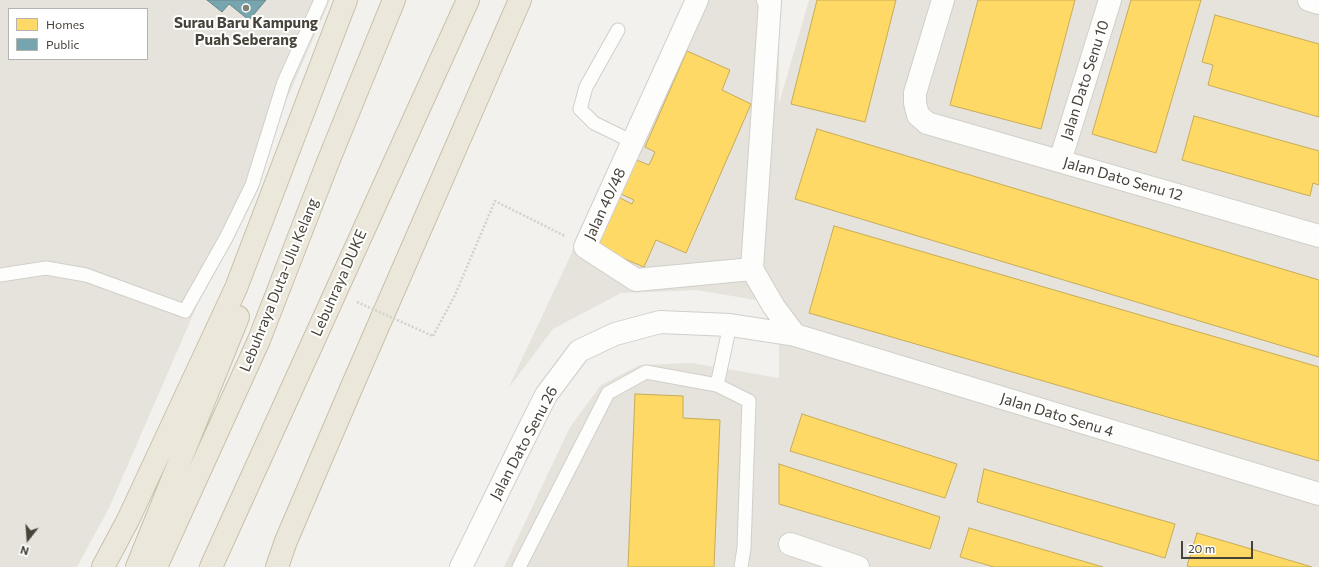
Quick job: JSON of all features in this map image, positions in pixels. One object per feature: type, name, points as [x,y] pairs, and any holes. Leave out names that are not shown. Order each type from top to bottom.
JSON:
[{"type":"highway","points":[[103,567],[128,520],[236,288],[346,0]]},
{"type":"highway","points":[[137,567],[161,534],[236,320],[314,113],[346,0]]},
{"type":"highway","name":"Lebuhraya Duta-Ulu Kelang","points":[[156,567],[161,534],[259,340],[328,162],[394,0]]},
{"type":"highway","name":"Lebuhraya DUKE","points":[[211,567],[468,0]]},
{"type":"highway","points":[[277,567],[286,541],[350,391],[520,0]]},
{"type":"street","name":"Jalan 40/48","points":[[698,0],[585,246],[636,280],[752,269]]},
{"type":"street","points":[[768,0],[770,2],[752,269],[774,307],[795,335]]},
{"type":"street","name":"Jalan Dato Senu 12","points":[[943,0],[915,93],[915,103],[918,115],[927,123],[1319,236]]},
{"type":"street","name":"Jalan Dato Senu 10","points":[[1060,161],[1110,0]]},
{"type":"street","points":[[1309,0],[1319,3]]},
{"type":"street","name":"Jalan Dato Senu 26","points":[[461,567],[546,395],[578,351],[614,334],[660,322],[730,325],[795,335]]},
{"type":"street","name":"Jalan Dato Senu 4","points":[[795,335],[1319,494]]},
{"type":"street","points":[[790,544],[858,567]]},
{"type":"lane","points":[[0,275],[46,268],[86,275],[185,311],[226,238],[252,186],[284,82],[321,0]]},
{"type":"lane","points":[[618,30],[586,87],[580,109],[594,123],[633,142]]},
{"type":"lane","points":[[717,385],[730,325]]},
{"type":"lane","points":[[519,567],[608,393],[646,372],[717,385],[748,401],[744,548],[741,567]]},
{"type":"path","points":[[357,302],[433,336],[455,295],[495,201],[585,246]]},
{"type":"shaded area","points":[[0,0],[330,0],[109,508],[77,567],[0,567]]},
{"type":"shaded area","points":[[690,0],[779,0],[779,104],[809,0],[1319,0],[1319,567],[504,567],[570,427],[601,385],[640,365],[692,363],[779,378],[779,304],[697,290],[621,293],[553,329],[508,389]]},
{"type":"building: Homes","points":[[817,0],[896,0],[865,122],[791,104]]},
{"type":"building: Homes","points":[[978,0],[1075,0],[1041,129],[950,105]]},
{"type":"building: Homes","points":[[1131,0],[1201,0],[1156,153],[1092,134]]},
{"type":"building: Homes","points":[[1215,15],[1319,44],[1319,117],[1208,85],[1213,65],[1202,62]]},
{"type":"building: Homes","points":[[687,51],[730,70],[722,90],[751,104],[686,253],[656,240],[644,267],[594,246],[616,196],[632,204],[634,200],[619,193],[634,159],[649,165],[655,152],[645,147]]},
{"type":"building: Homes","points":[[1194,116],[1319,151],[1319,185],[1313,183],[1310,196],[1182,160]]},
{"type":"building: Homes","points":[[817,129],[1319,280],[1319,357],[795,199]]},
{"type":"building: Homes","points":[[834,226],[1319,367],[1319,461],[809,313]]},
{"type":"building: Homes","points":[[635,394],[683,396],[683,418],[720,420],[714,567],[628,567]]},
{"type":"building: Homes","points":[[802,414],[957,464],[945,498],[790,451]]},
{"type":"building: Homes","points":[[779,464],[940,517],[930,549],[779,504]]},
{"type":"building: Homes","points":[[984,469],[1175,524],[1165,558],[977,502]]},
{"type":"building: Homes","points":[[969,528],[1103,567],[994,567],[960,557]]},
{"type":"building: Homes","points":[[1197,533],[1312,567],[1187,566]]},
{"type":"building: Public","name":"Surau Baru Kampung Puah Seberang","points":[[207,0],[266,0],[249,20],[229,4],[222,12]]},
{"type":"place","name":"Surau Baru Kampung Puah Seberang","points":[[246,8]]}]
